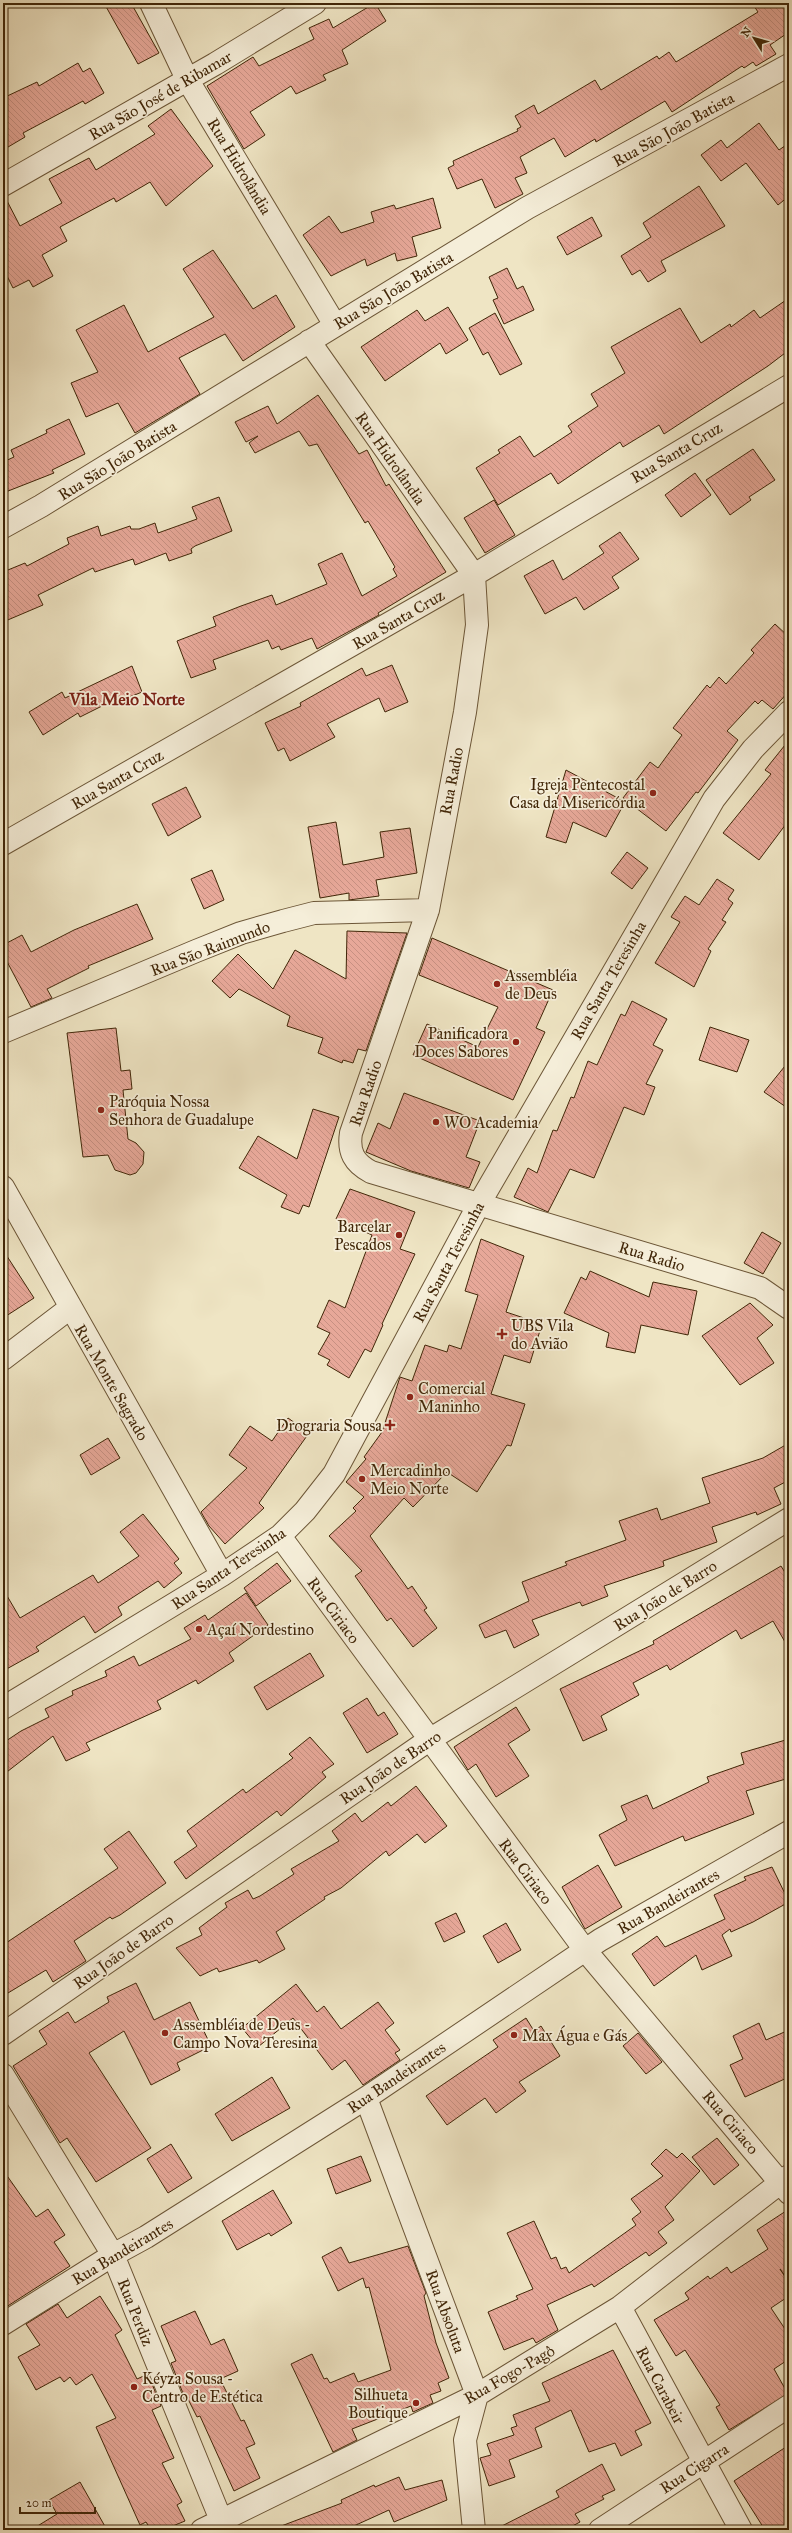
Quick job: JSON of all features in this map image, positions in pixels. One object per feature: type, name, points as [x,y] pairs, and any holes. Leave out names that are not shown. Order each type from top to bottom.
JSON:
[{"type":"street","name":"Rua Hidrolândia","points":[[151,3],[187,79],[335,325]]},
{"type":"street","name":"Rua São José de Ribamar","points":[[3,185],[315,3]]},
{"type":"street","name":"Rua São João Batista","points":[[3,527],[41,506],[527,208],[789,65]]},
{"type":"street","name":"Rua Hidrolândia","points":[[309,341],[474,575]]},
{"type":"street","name":"Rua Santa Cruz","points":[[3,844],[474,575],[789,386]]},
{"type":"street","name":"Rua Radio","points":[[474,575],[477,625],[472,669],[428,910],[354,1123],[350,1150],[358,1164],[371,1172],[760,1288],[789,1308]]},
{"type":"street","name":"Rua Santa Teresinha","points":[[3,1708],[222,1575],[280,1536],[305,1511],[334,1474],[479,1204],[714,799],[753,749],[789,712]]},
{"type":"street","name":"Rua São Raimundo","points":[[3,1032],[196,951],[262,927],[314,913],[428,910]]},
{"type":"street","name":"Rua Monte Sagrado","points":[[3,1187],[222,1575]]},
{"type":"street","points":[[3,1359],[70,1308]]},
{"type":"street","name":"Rua João de Barro","points":[[3,2034],[429,1740],[789,1519]]},
{"type":"street","name":"Rua Ciriaco","points":[[280,1536],[585,1950],[786,2184]]},
{"type":"street","name":"Rua Bandeirantes","points":[[3,2324],[113,2255],[146,2237],[366,2098],[585,1950],[789,1832]]},
{"type":"street","name":"Rua Perdiz","points":[[3,2075],[113,2255],[212,2525]]},
{"type":"street","name":"Rua Absoluta","points":[[366,2098],[477,2395]]},
{"type":"street","name":"Rua Fogo-Pagô","points":[[212,2525],[477,2395],[620,2307],[786,2184]]},
{"type":"street","name":"Rua Carabeir","points":[[620,2307],[702,2462],[741,2530]]},
{"type":"street","points":[[474,2530],[465,2440],[477,2395]]},
{"type":"street","name":"Rua Cigarra","points":[[600,2530],[789,2406]]},
{"type":"building","points":[[104,3],[131,3],[159,53],[138,64]]},
{"type":"building","points":[[375,3],[386,21],[342,50],[348,64],[323,75],[326,80],[296,94],[291,86],[250,112],[265,135],[244,149],[207,86],[253,57],[259,66],[314,39],[309,28],[329,19],[333,28]]},
{"type":"building","points":[[752,3],[789,3],[789,32],[770,45],[776,54],[756,66],[753,62],[744,68],[742,66],[672,112],[665,101],[596,142],[595,139],[565,157],[554,138],[520,157],[527,173],[515,178],[523,194],[495,208],[482,179],[457,189],[448,168],[454,165],[453,161],[518,131],[517,129],[521,127],[515,116],[534,105],[538,114],[595,80],[601,90],[657,56],[659,59],[669,52],[676,62],[758,12]]},
{"type":"building","points":[[78,63],[83,72],[90,68],[104,93],[85,104],[83,101],[23,133],[25,137],[3,150],[3,98],[37,82],[39,86]]},
{"type":"building","points":[[171,109],[213,166],[166,206],[150,182],[116,202],[114,198],[60,227],[67,241],[42,255],[53,276],[33,287],[29,280],[13,288],[3,268],[3,197],[5,197],[20,226],[62,203],[49,179],[89,158],[96,170],[155,134],[148,126]]},
{"type":"building","points":[[759,123],[779,150],[789,143],[789,196],[778,205],[746,163],[721,181],[701,155],[721,140],[727,148]]},
{"type":"building","points":[[699,186],[725,226],[661,261],[666,271],[648,282],[640,270],[632,275],[621,256],[651,237],[643,223]]},
{"type":"building","points":[[433,198],[441,228],[412,237],[417,256],[397,261],[395,253],[367,266],[365,259],[331,276],[303,235],[329,216],[341,233],[374,222],[371,212],[394,205],[396,209]]},
{"type":"building","points":[[592,217],[602,236],[567,255],[557,237]]},
{"type":"building","points":[[213,250],[253,309],[276,295],[295,327],[243,361],[225,334],[179,358],[200,394],[135,433],[118,403],[86,417],[71,383],[98,372],[76,330],[124,305],[148,352],[214,317],[183,269]]},
{"type":"building","points":[[507,268],[517,289],[523,286],[534,310],[504,324],[493,300],[498,298],[489,277]]},
{"type":"building","points":[[789,298],[789,350],[768,366],[664,434],[659,425],[623,447],[620,442],[558,484],[551,473],[498,505],[476,468],[500,453],[498,450],[520,436],[534,457],[572,432],[568,426],[598,406],[591,394],[625,373],[611,347],[680,308],[701,343],[730,324],[731,327],[754,310],[760,318]]},
{"type":"building","points":[[448,307],[468,340],[446,354],[440,343],[385,381],[361,347],[417,310],[425,321]]},
{"type":"building","points":[[495,313],[522,364],[500,375],[488,352],[483,355],[469,328]]},
{"type":"building","points":[[318,395],[359,454],[367,450],[386,486],[389,484],[446,572],[378,613],[379,615],[317,649],[312,638],[281,650],[279,646],[272,649],[268,640],[213,660],[216,669],[191,678],[177,641],[216,626],[213,617],[241,606],[272,595],[276,605],[327,584],[318,564],[342,553],[362,596],[397,576],[393,569],[395,567],[368,521],[365,523],[317,444],[309,446],[299,431],[255,453],[249,443],[258,436],[246,442],[235,422],[268,406],[277,424]]},
{"type":"building","points":[[69,419],[85,454],[52,470],[54,473],[3,493],[3,462],[14,457],[11,450],[47,433],[46,430]]},
{"type":"building","points":[[753,449],[775,480],[749,497],[751,500],[730,515],[706,480]]},
{"type":"building","points":[[695,473],[711,495],[681,517],[665,495]]},
{"type":"building","points":[[219,497],[232,531],[195,546],[191,549],[192,553],[169,561],[166,553],[135,565],[133,559],[95,572],[93,568],[38,595],[43,605],[3,622],[3,572],[25,563],[27,566],[69,544],[67,538],[98,526],[101,536],[130,526],[131,529],[139,529],[155,523],[158,533],[197,519],[192,507]]},
{"type":"building","points":[[494,500],[515,535],[485,553],[464,518]]},
{"type":"building","points":[[620,532],[639,559],[612,577],[619,588],[584,610],[576,597],[545,614],[524,576],[553,560],[563,580],[604,553],[599,546]]},
{"type":"building","points":[[775,624],[789,637],[789,691],[773,709],[762,700],[758,704],[755,701],[727,731],[738,740],[698,793],[696,792],[666,831],[623,798],[650,762],[658,768],[682,735],[673,728],[707,685],[710,688],[719,677],[726,684],[754,653],[751,650]]},
{"type":"building","points":[[392,665],[408,702],[385,712],[379,698],[327,724],[335,737],[290,761],[284,748],[278,751],[265,723],[301,706],[300,703],[362,668],[366,676]]},
{"type":"building","points":[[132,666],[142,692],[115,703],[114,700],[80,717],[78,713],[43,735],[29,712],[62,692],[65,698]]},
{"type":"building","points":[[789,740],[789,820],[759,860],[723,833],[771,774],[765,770]]},
{"type":"building","points":[[566,770],[625,802],[606,837],[573,822],[566,843],[546,837]]},
{"type":"building","points":[[186,787],[201,817],[168,836],[152,804]]},
{"type":"building","points":[[336,822],[343,865],[384,857],[380,832],[410,828],[417,873],[376,880],[379,896],[349,900],[349,893],[320,898],[308,827]]},
{"type":"building","points":[[627,852],[648,868],[632,889],[611,873]]},
{"type":"building","points":[[212,870],[224,900],[204,909],[191,879]]},
{"type":"building","points":[[717,879],[734,890],[728,899],[733,903],[722,920],[726,922],[708,949],[711,951],[694,987],[655,963],[680,922],[671,917],[685,896],[699,905]]},
{"type":"building","points":[[137,904],[153,939],[88,966],[89,968],[47,989],[52,998],[31,1007],[3,954],[3,945],[22,935],[31,952],[74,930]]},
{"type":"building","points":[[347,931],[407,933],[366,1051],[358,1049],[353,1063],[343,1060],[342,1063],[318,1053],[323,1038],[287,1026],[290,1016],[239,989],[230,998],[212,981],[238,954],[273,989],[295,950],[346,979]]},
{"type":"building","points":[[432,938],[553,990],[536,1028],[545,1032],[513,1100],[413,1055],[427,1024],[478,1047],[498,1007],[419,975]]},
{"type":"building","points":[[632,1001],[667,1019],[653,1045],[663,1050],[646,1084],[655,1087],[644,1115],[624,1107],[594,1178],[570,1169],[548,1212],[514,1197],[528,1168],[537,1173],[553,1130],[557,1131],[571,1097],[574,1098],[588,1061],[597,1065],[621,1014],[625,1016]]},
{"type":"building","points":[[710,1027],[749,1040],[737,1072],[699,1060]]},
{"type":"building","name":"Paróquia Nossa Senhora de Guadalupe","points":[[116,1028],[121,1071],[130,1070],[132,1089],[123,1090],[128,1139],[136,1143],[144,1152],[143,1164],[136,1173],[130,1175],[115,1170],[108,1155],[83,1157],[67,1033]]},
{"type":"building","points":[[789,1061],[789,1109],[764,1092]]},
{"type":"building","points":[[404,1093],[480,1121],[466,1157],[480,1162],[469,1188],[411,1171],[366,1152],[378,1123],[390,1129]]},
{"type":"building","points":[[313,1109],[339,1117],[309,1207],[303,1205],[299,1214],[281,1207],[287,1195],[239,1168],[258,1136],[297,1159]]},
{"type":"building","points":[[350,1189],[415,1212],[400,1249],[415,1254],[382,1324],[383,1325],[371,1352],[365,1349],[349,1378],[327,1365],[330,1360],[318,1354],[330,1333],[317,1327],[329,1300],[345,1308],[372,1235],[336,1219]]},
{"type":"building","points":[[762,1232],[781,1243],[763,1274],[744,1263]]},
{"type":"building","points":[[481,1239],[524,1256],[506,1312],[542,1324],[530,1363],[504,1355],[491,1394],[525,1404],[511,1446],[507,1445],[477,1492],[447,1472],[413,1507],[404,1498],[370,1536],[408,1589],[412,1586],[427,1608],[424,1610],[437,1628],[413,1647],[391,1618],[387,1621],[355,1576],[362,1571],[329,1536],[356,1511],[353,1508],[364,1497],[346,1482],[366,1459],[364,1457],[382,1432],[400,1377],[412,1381],[425,1345],[447,1352],[449,1345],[461,1349],[478,1295],[465,1291]]},
{"type":"building","points":[[3,1250],[34,1298],[3,1318]]},
{"type":"building","points":[[590,1271],[649,1297],[653,1282],[697,1291],[688,1335],[641,1325],[635,1353],[606,1347],[609,1333],[564,1313],[581,1277],[586,1280]]},
{"type":"building","points":[[750,1303],[773,1325],[757,1338],[774,1363],[740,1385],[702,1336]]},
{"type":"building","points":[[288,1418],[309,1433],[259,1503],[264,1508],[225,1544],[209,1526],[201,1512],[247,1468],[229,1455],[250,1426],[272,1441]]},
{"type":"building","points":[[108,1438],[120,1458],[91,1475],[80,1455]]},
{"type":"building","points":[[789,1443],[789,1480],[774,1488],[781,1504],[757,1515],[756,1512],[712,1527],[717,1542],[663,1561],[664,1566],[604,1586],[608,1596],[582,1606],[580,1602],[532,1620],[539,1635],[514,1648],[506,1630],[485,1638],[479,1625],[529,1601],[522,1582],[567,1565],[565,1562],[626,1540],[619,1521],[657,1508],[661,1520],[710,1503],[702,1478],[763,1458]]},
{"type":"building","points":[[143,1514],[179,1559],[174,1563],[182,1573],[164,1588],[158,1581],[118,1607],[122,1615],[95,1633],[84,1616],[36,1647],[39,1651],[3,1671],[3,1589],[20,1618],[93,1575],[98,1583],[139,1556],[120,1532]]},
{"type":"building","points":[[277,1563],[291,1581],[256,1606],[244,1588]]},
{"type":"building","points":[[781,1566],[789,1579],[789,1649],[773,1621],[741,1639],[736,1630],[670,1670],[667,1665],[633,1683],[639,1695],[601,1716],[607,1730],[583,1741],[560,1689],[654,1644],[653,1641]]},
{"type":"building","points":[[246,1593],[268,1625],[229,1653],[234,1661],[198,1684],[196,1680],[157,1701],[161,1709],[86,1743],[90,1750],[66,1761],[53,1736],[3,1775],[3,1743],[21,1731],[49,1717],[45,1709],[73,1695],[72,1691],[107,1676],[105,1671],[134,1656],[139,1666],[191,1639],[184,1628],[205,1615],[208,1620]]},
{"type":"building","points":[[310,1653],[324,1676],[267,1710],[254,1687]]},
{"type":"building","points":[[367,1698],[378,1716],[384,1712],[398,1734],[367,1753],[343,1713]]},
{"type":"building","points":[[516,1707],[530,1730],[508,1744],[529,1776],[496,1797],[476,1764],[468,1770],[454,1747]]},
{"type":"building","points":[[310,1737],[334,1764],[322,1772],[326,1777],[281,1816],[277,1811],[186,1879],[174,1862],[197,1846],[187,1831],[243,1789],[246,1793],[293,1758],[289,1754]]},
{"type":"building","points":[[789,1739],[789,1778],[746,1791],[754,1814],[685,1841],[683,1836],[615,1866],[599,1835],[627,1820],[621,1806],[647,1795],[653,1809],[709,1782],[707,1777],[744,1764],[741,1753]]},
{"type":"building","points":[[416,1786],[447,1826],[425,1843],[417,1834],[389,1856],[386,1851],[341,1888],[324,1897],[325,1899],[276,1932],[285,1949],[259,1963],[257,1960],[219,1972],[217,1968],[200,1976],[176,1948],[202,1935],[199,1928],[227,1907],[225,1903],[248,1890],[253,1899],[260,1896],[294,1874],[291,1869],[339,1841],[332,1831],[355,1813],[362,1822],[388,1802],[391,1806]]},
{"type":"building","points":[[129,1831],[166,1883],[120,1915],[112,1919],[110,1917],[74,1941],[86,1961],[53,1982],[46,1970],[3,1996],[3,1945],[118,1868],[104,1849]]},
{"type":"building","points":[[598,1865],[622,1907],[585,1929],[562,1887]]},
{"type":"building","points":[[772,1867],[789,1902],[753,1922],[731,1932],[730,1929],[722,1935],[732,1956],[702,1970],[696,1955],[654,1986],[632,1954],[657,1936],[665,1947],[725,1919],[714,1895],[746,1880],[744,1877]]},
{"type":"building","points":[[456,1913],[465,1932],[444,1942],[435,1923]]},
{"type":"building","points":[[506,1923],[521,1950],[498,1963],[483,1936]]},
{"type":"building","points":[[136,1983],[154,2020],[190,2002],[211,2046],[177,2063],[180,2070],[151,2085],[124,2031],[89,2053],[151,2148],[96,2182],[67,2138],[60,2143],[13,2066],[47,2044],[39,2031],[68,2012],[75,2023],[109,2002],[107,1997]]},
{"type":"building","points":[[296,1984],[317,2012],[324,2006],[341,2029],[378,2002],[394,2023],[385,2030],[400,2050],[395,2053],[400,2060],[363,2085],[345,2060],[332,2070],[293,2018],[258,2047],[242,2028]]},
{"type":"building","points":[[526,2018],[534,2031],[541,2026],[560,2056],[519,2082],[526,2091],[496,2113],[485,2098],[447,2125],[426,2096],[498,2047],[493,2040]]},
{"type":"building","points":[[759,2023],[766,2040],[789,2030],[789,2077],[745,2097],[730,2065],[743,2059],[733,2036]]},
{"type":"building","points":[[638,2033],[662,2062],[646,2074],[623,2046]]},
{"type":"building","points":[[272,2077],[290,2108],[232,2141],[215,2114]]},
{"type":"building","points":[[717,2138],[739,2165],[714,2185],[692,2157]]},
{"type":"building","points":[[171,2144],[192,2178],[168,2193],[147,2159]]},
{"type":"building","points":[[666,2149],[677,2158],[682,2153],[700,2171],[665,2207],[674,2220],[658,2232],[667,2243],[649,2256],[646,2252],[594,2287],[592,2284],[547,2305],[558,2330],[536,2343],[533,2338],[504,2350],[488,2312],[518,2299],[516,2296],[533,2289],[507,2233],[534,2221],[551,2259],[556,2257],[561,2269],[566,2267],[569,2273],[636,2225],[632,2219],[641,2212],[631,2199],[663,2176],[651,2164]]},
{"type":"building","points":[[361,2156],[371,2181],[336,2194],[327,2169]]},
{"type":"building","points":[[3,2170],[36,2217],[48,2209],[65,2235],[54,2242],[70,2266],[3,2309]]},
{"type":"building","points":[[273,2190],[292,2223],[271,2236],[269,2233],[237,2250],[222,2221]]},
{"type":"building","points":[[789,2209],[789,2281],[780,2269],[789,2283],[789,2296],[771,2308],[789,2335],[789,2359],[774,2369],[788,2394],[729,2430],[716,2407],[720,2405],[685,2350],[676,2356],[654,2320],[689,2299],[685,2293],[708,2276],[710,2279],[727,2267],[731,2273],[768,2249],[757,2230]]},
{"type":"building","points":[[408,2246],[426,2293],[424,2296],[436,2343],[449,2378],[438,2383],[441,2391],[430,2395],[433,2403],[413,2412],[411,2406],[352,2429],[357,2440],[333,2452],[291,2364],[312,2354],[324,2379],[327,2378],[330,2383],[354,2373],[358,2382],[391,2370],[369,2287],[366,2288],[363,2278],[338,2291],[322,2257],[341,2247],[349,2263]]},
{"type":"building","points":[[100,2296],[122,2330],[115,2335],[137,2379],[148,2374],[161,2406],[152,2410],[174,2458],[162,2463],[182,2502],[177,2505],[185,2521],[163,2530],[151,2530],[146,2522],[140,2525],[96,2427],[116,2418],[92,2374],[76,2385],[70,2377],[64,2382],[60,2377],[36,2390],[18,2357],[40,2345],[26,2324],[58,2304],[67,2318]]},
{"type":"building","points":[[195,2311],[211,2345],[224,2339],[238,2371],[220,2379],[241,2421],[244,2420],[255,2444],[246,2448],[260,2478],[234,2491],[200,2416],[197,2417],[186,2395],[184,2396],[171,2363],[176,2361],[161,2326]]},
{"type":"building","points":[[613,2350],[651,2423],[635,2431],[642,2445],[621,2456],[615,2443],[589,2452],[571,2410],[535,2428],[542,2447],[509,2460],[515,2477],[489,2486],[480,2458],[491,2455],[487,2444],[514,2435],[511,2428],[517,2426],[513,2415],[550,2401],[542,2383]]},
{"type":"building","points":[[789,2445],[789,2524],[780,2530],[765,2530],[734,2481]]},
{"type":"building","points":[[602,2464],[615,2490],[602,2496],[604,2499],[575,2514],[580,2522],[565,2530],[494,2530],[559,2497],[556,2491]]},
{"type":"building","points":[[399,2477],[405,2490],[442,2480],[447,2500],[394,2522],[389,2510],[345,2530],[276,2530],[276,2528],[342,2503],[341,2500],[374,2485],[375,2487]]},
{"type":"building","points":[[80,2482],[107,2530],[31,2530],[57,2514],[49,2500]]},
{"type":"place","name":"Igreja Pentecostal Casa da Misericórdia","points":[[653,793]]},
{"type":"place","name":"Assembléia de Deus","points":[[497,984]]},
{"type":"place","name":"Panificadora Doces Sabores","points":[[516,1042]]},
{"type":"place","name":"Paróquia Nossa Senhora de Guadalupe","points":[[101,1110]]},
{"type":"place","name":"WO Academia","points":[[436,1122]]},
{"type":"place","name":"Barcelar Pescados","points":[[399,1235]]},
{"type":"place","name":"UBS Vila do Avião","points":[[502,1334]]},
{"type":"place","name":"Comercial Maninho","points":[[410,1397]]},
{"type":"place","name":"Drograria Sousa","points":[[390,1425]]},
{"type":"place","name":"Mercadinho Meio Norte","points":[[362,1479]]},
{"type":"place","name":"Açaí Nordestino","points":[[199,1629]]},
{"type":"place","name":"Assembléia de Deus - Campo Nova Teresina","points":[[165,2033]]},
{"type":"place","name":"Max Água e Gás","points":[[514,2035]]},
{"type":"place","name":"Kéyza Sousa - Centro de Estética","points":[[134,2387]]},
{"type":"place","name":"Silhueta Boutique","points":[[416,2403]]},
{"type":"district","name":"Vila Meio Norte","points":[[127,699]]}]
